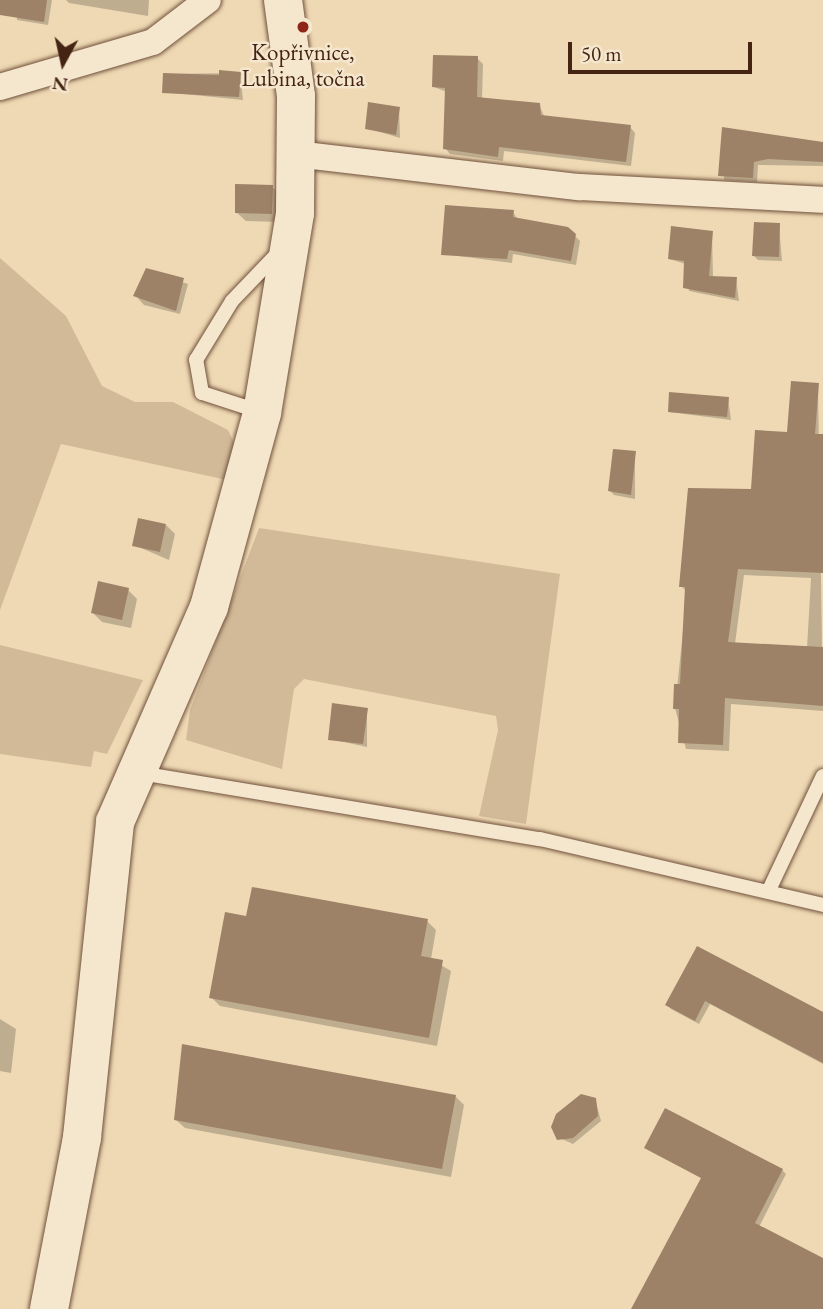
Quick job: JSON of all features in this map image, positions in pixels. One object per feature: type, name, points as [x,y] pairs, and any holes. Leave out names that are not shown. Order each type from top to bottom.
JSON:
[{"type":"street","points":[[0,88],[153,42],[208,0]]},
{"type":"street","points":[[49,1309],[82,1137],[115,822],[209,607],[262,413],[292,239],[296,154],[283,0]]},
{"type":"street","points":[[296,154],[579,187],[823,200]]},
{"type":"lane","points":[[262,413],[202,393],[197,360],[232,301],[292,239]]},
{"type":"lane","points":[[135,772],[540,839],[769,890],[823,905]]},
{"type":"lane","points":[[769,890],[823,776]]},
{"type":"shaded area","points":[[0,258],[66,316],[102,386],[135,402],[173,402],[228,430],[235,445],[227,480],[61,444],[0,610]]},
{"type":"shaded area","points":[[259,528],[560,574],[526,824],[479,816],[498,730],[496,716],[304,679],[294,689],[282,769],[186,740],[190,710]]},
{"type":"shaded area","points":[[0,645],[143,680],[107,754],[94,751],[91,767],[0,754]]},
{"type":"building","points":[[0,0],[47,0],[44,22],[0,15]]},
{"type":"building","points":[[433,55],[478,56],[477,97],[540,103],[541,115],[631,125],[626,162],[499,147],[498,157],[443,149],[445,88],[432,87]]},
{"type":"building","points":[[219,70],[241,72],[239,97],[162,93],[163,73],[219,75]]},
{"type":"building","points":[[368,102],[400,107],[396,135],[365,129]]},
{"type":"building","points":[[722,127],[823,142],[823,162],[768,159],[754,162],[753,178],[718,176]]},
{"type":"building","points":[[235,184],[273,185],[272,214],[235,213]]},
{"type":"building","points":[[445,205],[514,210],[513,217],[568,227],[576,234],[571,261],[509,250],[507,259],[441,255]]},
{"type":"building","points":[[754,222],[780,223],[779,257],[752,256]]},
{"type":"building","points":[[671,226],[713,231],[709,276],[737,277],[735,298],[683,288],[684,261],[668,259]]},
{"type":"building","points":[[146,268],[184,278],[176,311],[133,296]]},
{"type":"building","points":[[791,381],[819,383],[815,434],[823,434],[823,573],[738,569],[728,642],[823,647],[823,706],[725,698],[723,745],[678,743],[679,709],[673,709],[674,684],[680,684],[685,587],[679,587],[688,488],[751,489],[755,430],[787,432]]},
{"type":"building","points":[[669,392],[729,397],[727,417],[668,412]]},
{"type":"building","points":[[613,449],[636,451],[631,495],[608,491]]},
{"type":"building","points":[[138,518],[166,524],[160,552],[132,546]]},
{"type":"building","points":[[98,581],[129,588],[122,620],[91,613]]},
{"type":"building","points":[[332,703],[368,708],[363,744],[328,740]]},
{"type":"building","points":[[252,887],[428,919],[421,956],[443,960],[429,1038],[209,998],[225,912],[246,916]]},
{"type":"building","points":[[697,946],[823,1012],[823,1063],[705,1001],[695,1021],[665,1005]]},
{"type":"building","points":[[182,1044],[456,1095],[442,1169],[174,1120]]},
{"type":"building","points":[[581,1094],[596,1098],[598,1116],[573,1138],[557,1140],[551,1127],[556,1114]]},
{"type":"building","points":[[665,1108],[783,1169],[755,1223],[823,1258],[823,1309],[631,1309],[701,1178],[644,1148]]},
{"type":"place","name":"Kopřivnice, Lubina, točna","points":[[303,27]]}]
